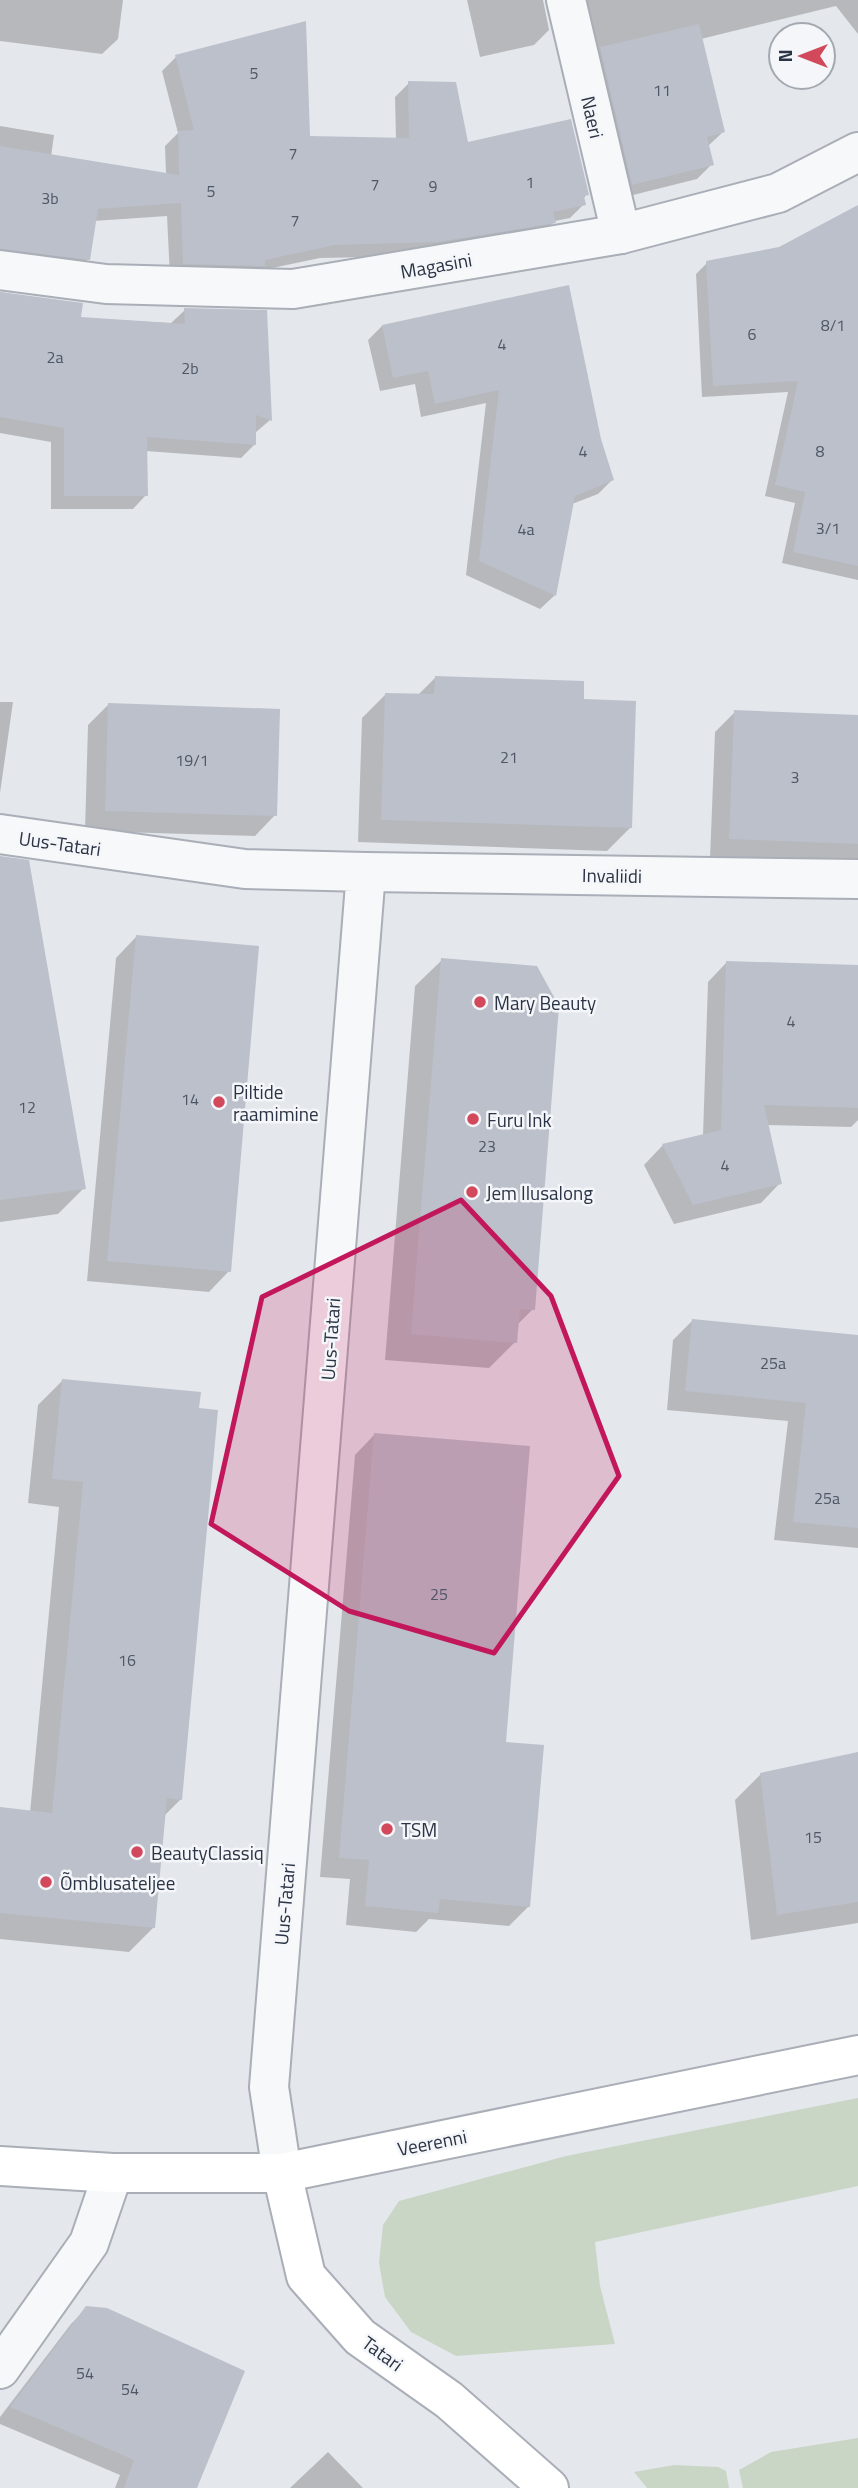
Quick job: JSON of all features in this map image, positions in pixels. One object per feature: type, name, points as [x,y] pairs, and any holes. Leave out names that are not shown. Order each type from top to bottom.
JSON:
[{"type":"street","name":"Naeri","points":[[566,0],[621,233]]},
{"type":"street","name":"Magasini","points":[[0,270],[106,284],[293,289],[621,233],[778,193],[858,152]]},
{"type":"street","name":"Uus-Tatari","points":[[0,834],[245,869],[366,872],[269,2087],[282,2173]]},
{"type":"street","name":"Invaliidi","points":[[366,872],[858,879]]},
{"type":"street","name":"Veerenni","points":[[0,2166],[113,2173],[282,2173],[858,2056]]},
{"type":"street","points":[[0,2369],[89,2243],[113,2173]]},
{"type":"street","name":"Tatari","points":[[282,2173],[306,2276],[360,2337],[449,2400],[550,2488]]},
{"type":"highlighted area","points":[[461,1200],[551,1296],[619,1476],[494,1653],[349,1611],[211,1524],[262,1297]]},
{"type":"green space","points":[[858,2098],[858,2186],[595,2242],[600,2286],[615,2344],[456,2356],[411,2332],[385,2297],[379,2263],[383,2225],[399,2201],[566,2156]]},
{"type":"green space","points":[[858,2438],[858,2488],[743,2488],[739,2470],[771,2452]]},
{"type":"green space","points":[[674,2465],[718,2467],[726,2471],[729,2488],[647,2488],[634,2472]]},
{"type":"building","points":[[306,21],[310,136],[409,138],[408,81],[456,82],[468,142],[571,119],[589,195],[584,196],[586,205],[553,212],[556,223],[438,242],[335,245],[265,260],[265,266],[183,264],[181,203],[98,209],[90,260],[0,249],[0,146],[179,175],[178,131],[194,130],[175,55]]},
{"type":"building","points":[[699,24],[725,132],[707,137],[714,165],[632,185],[600,47]]},
{"type":"building","points":[[858,205],[858,566],[793,552],[805,492],[775,485],[798,381],[713,386],[706,261],[779,247]]},
{"type":"building","points":[[569,285],[601,439],[614,480],[575,496],[556,596],[479,561],[499,390],[435,404],[428,371],[393,378],[382,325]]},
{"type":"building","points":[[0,292],[83,303],[81,317],[185,324],[184,308],[267,310],[272,421],[256,415],[256,445],[147,437],[148,496],[64,496],[64,428],[0,417]]},
{"type":"building","points":[[435,676],[584,681],[584,699],[636,701],[632,828],[381,820],[385,693],[434,694]]},
{"type":"building","points":[[108,703],[280,709],[277,816],[105,811]]},
{"type":"building","points":[[734,710],[858,715],[858,844],[729,839]]},
{"type":"building","points":[[0,856],[29,860],[86,1189],[0,1200]]},
{"type":"building","points":[[136,935],[259,946],[231,1272],[107,1261]]},
{"type":"building","points":[[441,958],[537,966],[559,1006],[535,1310],[520,1309],[517,1343],[411,1334]]},
{"type":"building","points":[[726,961],[858,965],[858,1108],[764,1105],[782,1184],[693,1205],[662,1144],[721,1130]]},
{"type":"building","points":[[692,1319],[858,1335],[858,1528],[793,1522],[806,1403],[685,1391]]},
{"type":"building","points":[[62,1379],[201,1392],[199,1408],[218,1410],[182,1800],[167,1798],[155,1928],[0,1913],[0,1807],[52,1813],[83,1482],[52,1479]]},
{"type":"building","points":[[374,1433],[530,1446],[506,1742],[544,1745],[530,1907],[440,1899],[438,1913],[365,1906],[369,1860],[339,1858]]},
{"type":"building","points":[[858,1752],[858,1902],[777,1915],[760,1773]]},
{"type":"building","points":[[86,2306],[107,2308],[245,2371],[197,2488],[124,2488],[134,2460],[10,2407]]},
{"type":"place","name":"Mary Beauty","points":[[480,1002]]},
{"type":"place","name":"Piltide raamimine","points":[[219,1102]]},
{"type":"place","name":"Furu Ink","points":[[473,1119]]},
{"type":"place","name":"Jem Ilusalong","points":[[472,1192]]},
{"type":"place","name":"TSM","points":[[387,1829]]},
{"type":"place","name":"BeautyClassiq","points":[[137,1852]]},
{"type":"place","name":"Õmblusateljee","points":[[46,1882]]}]
